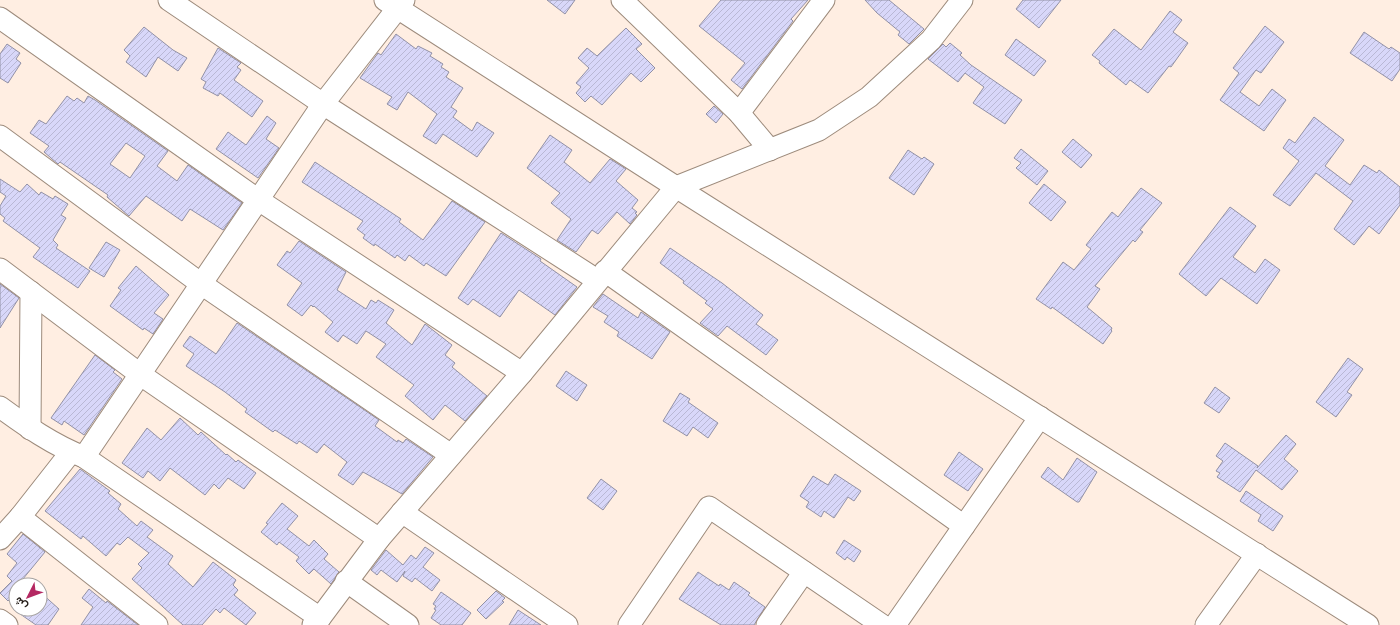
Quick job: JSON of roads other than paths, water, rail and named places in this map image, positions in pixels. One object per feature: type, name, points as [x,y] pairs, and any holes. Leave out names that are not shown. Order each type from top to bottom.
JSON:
[{"type":"street","points":[[169,0],[323,104],[601,275],[964,526]]},
{"type":"street","points":[[738,113],[824,0]]},
{"type":"street","points":[[0,407],[30,429],[78,454],[317,622],[346,581],[379,539],[522,373],[601,275],[676,187],[819,130],[869,97],[931,40],[962,0]]},
{"type":"street","points":[[0,539],[78,454],[141,375],[200,283],[257,199],[396,3],[676,187],[1368,625]]},
{"type":"street","points":[[631,3],[738,113],[770,150]]},
{"type":"street","points":[[0,18],[257,199],[522,373]]},
{"type":"street","points":[[0,136],[200,283],[451,455]]},
{"type":"street","points":[[0,269],[141,375],[379,539]]},
{"type":"street","points":[[30,429],[31,292]]},
{"type":"street","points":[[896,625],[1040,417]]},
{"type":"street","points":[[629,625],[709,507],[882,625]]},
{"type":"street","points":[[402,512],[567,625]]},
{"type":"street","points":[[20,517],[157,625]]},
{"type":"street","points":[[1206,625],[1257,554]]},
{"type":"street","points":[[767,625],[804,572]]},
{"type":"street","points":[[346,581],[408,625]]},
{"type":"street","points":[[0,620],[7,625]]}]
